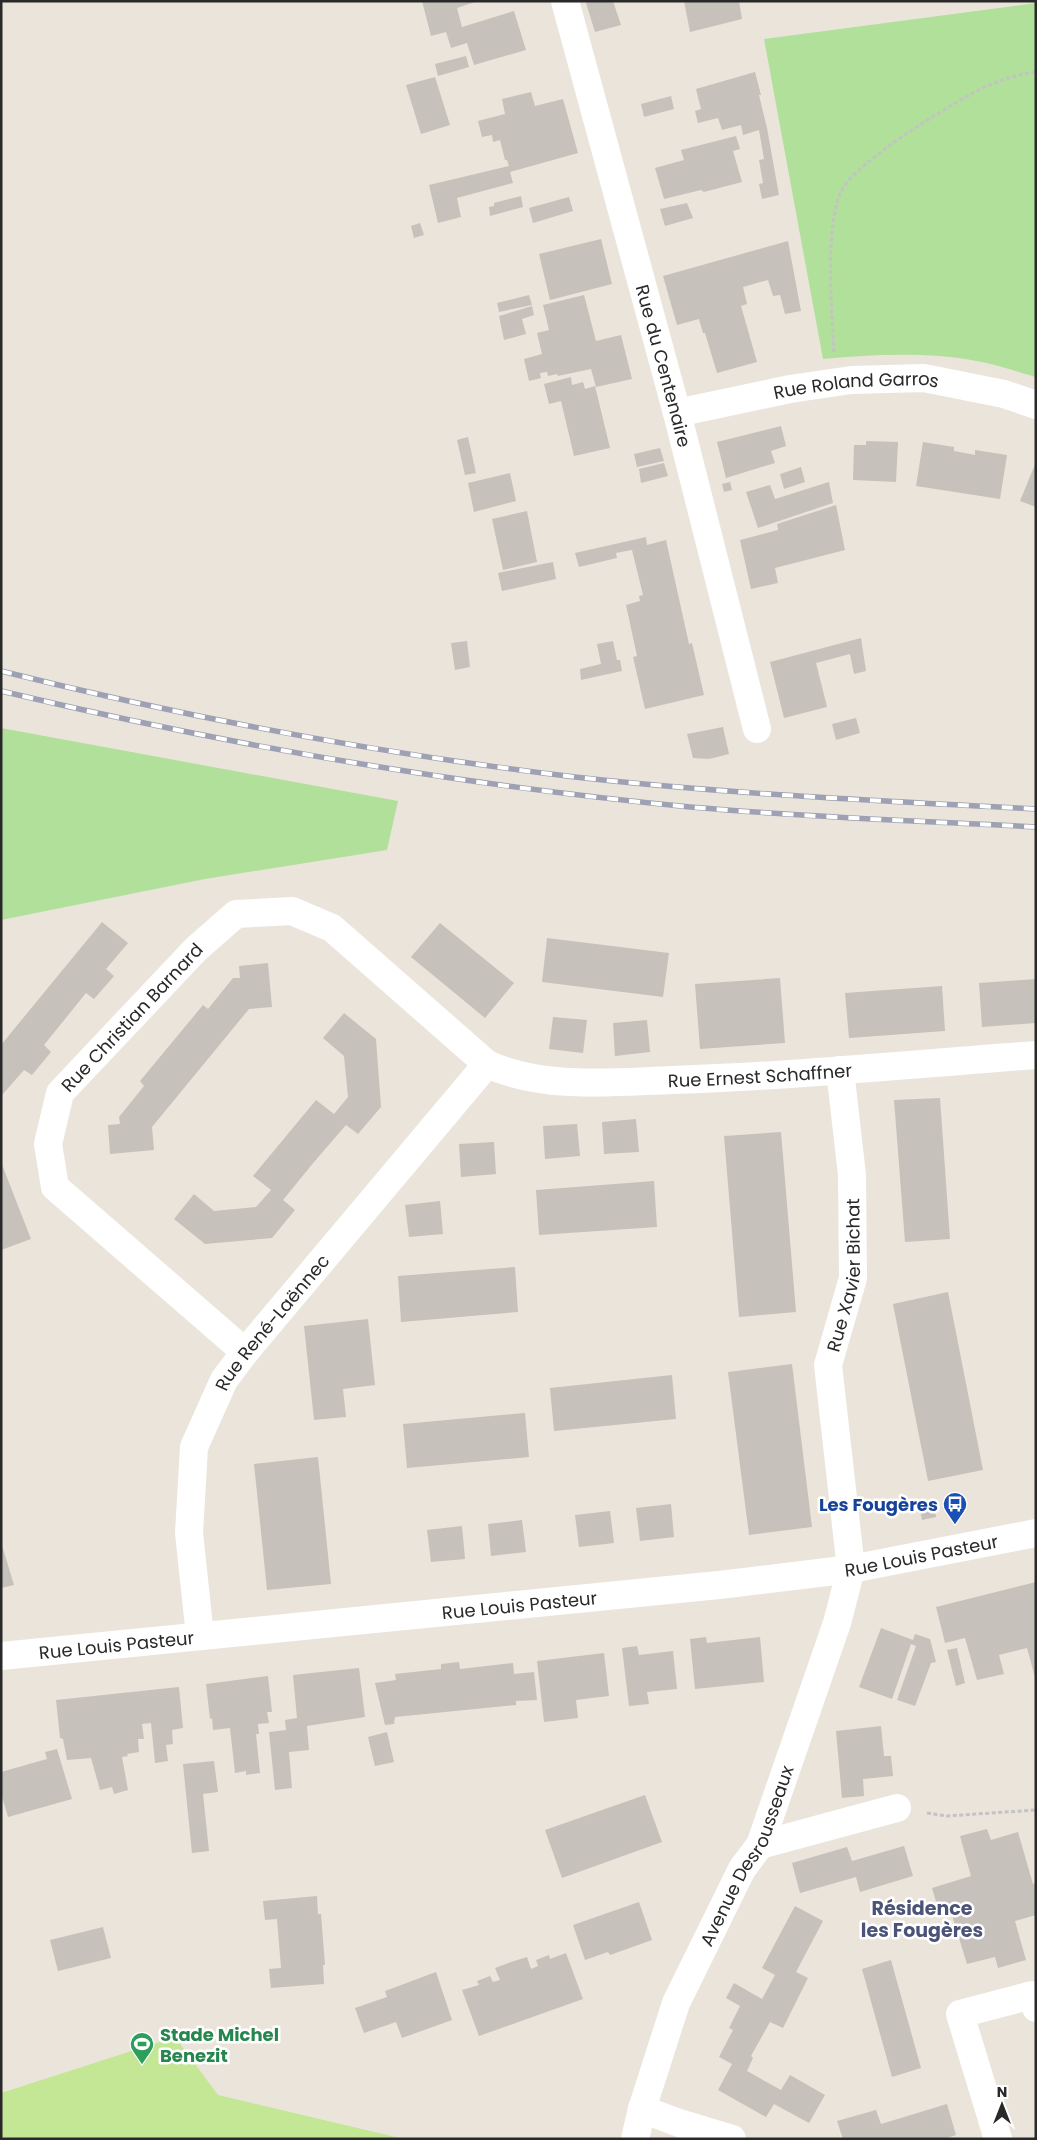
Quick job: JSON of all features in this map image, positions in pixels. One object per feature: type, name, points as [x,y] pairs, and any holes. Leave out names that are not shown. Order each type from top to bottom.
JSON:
[{"type":"street","name":"Rue du Centenaire","points":[[565,1],[677,412],[758,729]]},
{"type":"street","name":"Rue Roland Garros","points":[[677,412],[790,389],[851,380],[924,378],[1004,394],[1036,405]]},
{"type":"street","name":"Rue Christian Barnard","points":[[245,1352],[55,1187],[48,1144],[60,1093],[196,949],[236,914],[292,911],[332,928],[487,1064]]},
{"type":"street","name":"Rue Ernest Schaffner","points":[[487,1064],[507,1073],[548,1081],[627,1081],[718,1078],[1036,1055]]},
{"type":"street","name":"Rue René-Laënnec","points":[[200,1636],[188,1533],[194,1447],[224,1380],[245,1352],[487,1064]]},
{"type":"street","name":"Rue Xavier Bichat","points":[[840,1070],[852,1175],[853,1278],[828,1365],[851,1569]]},
{"type":"street","name":"Rue Louis Pasteur","points":[[1,1656],[718,1585],[851,1569],[1036,1533]]},
{"type":"street","name":"Avenue Desrousseaux","points":[[635,2139],[642,2109],[676,2003],[742,1869],[760,1845],[838,1623],[851,1569]]},
{"type":"street","points":[[760,1845],[897,1808]]},
{"type":"street","points":[[998,2139],[960,2014],[1032,1995],[1036,2008]]},
{"type":"street","points":[[642,2109],[678,2123],[732,2139]]},
{"type":"path","points":[[835,383],[831,280],[832,224],[842,190],[863,165],[961,99],[1017,75],[1036,72]]},
{"type":"path","points":[[897,1808],[948,1816],[1036,1810]]},
{"type":"green space","points":[[1036,3],[1036,377],[991,364],[929,355],[886,355],[823,359],[764,39]]},
{"type":"green space","points":[[1,728],[398,801],[387,850],[205,879],[1,920]]},
{"type":"green space","name":"Stade Michel Benezit","points":[[175,2037],[218,2095],[404,2139],[1,2139],[1,2093]]},
{"type":"building","points":[[422,1],[478,1],[457,8],[462,27],[514,11],[526,50],[474,65],[467,43],[451,48],[446,32],[431,36]]},
{"type":"building","points":[[590,1],[613,1],[621,25],[595,32],[586,3]]},
{"type":"building","points":[[684,1],[739,1],[742,19],[690,32]]},
{"type":"building","points":[[466,56],[469,67],[438,76],[435,64]]},
{"type":"building","points":[[755,72],[779,195],[762,199],[759,184],[763,183],[759,160],[764,159],[759,130],[743,135],[741,125],[722,130],[718,118],[698,123],[695,111],[701,109],[696,89]]},
{"type":"building","points":[[435,77],[450,125],[421,134],[406,85]]},
{"type":"building","points":[[531,92],[535,106],[563,99],[578,153],[510,172],[513,183],[457,198],[461,217],[438,223],[429,185],[509,166],[507,160],[505,160],[500,140],[493,142],[492,135],[482,137],[478,121],[505,114],[502,99]]},
{"type":"building","points":[[671,96],[674,109],[644,117],[641,104]]},
{"type":"building","points":[[736,136],[740,149],[733,151],[742,182],[704,192],[701,190],[664,199],[655,168],[684,160],[681,150]]},
{"type":"building","points":[[521,196],[523,207],[490,216],[489,207],[494,206],[494,203]]},
{"type":"building","points":[[569,197],[573,211],[533,223],[529,208]]},
{"type":"building","points":[[687,203],[693,218],[665,226],[660,209]]},
{"type":"building","points":[[420,223],[424,235],[414,238],[411,226]]},
{"type":"building","points":[[601,239],[612,284],[550,300],[539,254]]},
{"type":"building","points":[[788,241],[801,311],[785,314],[780,295],[773,296],[768,280],[743,287],[747,304],[741,306],[757,362],[717,373],[699,319],[677,325],[663,276]]},
{"type":"building","points":[[529,295],[532,305],[499,312],[497,303]]},
{"type":"building","points":[[584,295],[596,341],[621,335],[632,379],[596,387],[591,369],[558,376],[557,374],[548,376],[547,372],[540,373],[541,378],[529,381],[524,359],[542,354],[537,333],[549,330],[543,305]]},
{"type":"building","points":[[532,306],[534,315],[522,319],[526,334],[504,340],[499,316]]},
{"type":"building","points":[[571,377],[572,385],[583,382],[585,389],[595,386],[610,448],[574,456],[561,401],[549,404],[544,384]]},
{"type":"building","points":[[781,426],[786,446],[771,451],[775,463],[726,478],[717,442]]},
{"type":"building","points":[[468,437],[476,473],[465,475],[457,440]]},
{"type":"building","points":[[866,441],[898,442],[896,482],[853,480],[854,445],[866,445]]},
{"type":"building","points":[[923,442],[954,447],[954,451],[975,455],[975,450],[1007,455],[1000,499],[916,486]]},
{"type":"building","points":[[660,448],[664,461],[637,467],[634,454]]},
{"type":"building","points":[[1036,462],[1036,507],[1020,501]]},
{"type":"building","points":[[664,463],[668,476],[641,483],[639,469]]},
{"type":"building","points":[[801,467],[805,482],[784,489],[780,474]]},
{"type":"building","points":[[510,473],[516,501],[474,512],[468,483]]},
{"type":"building","points":[[730,482],[732,490],[724,492],[722,484]]},
{"type":"building","points":[[829,482],[833,503],[758,528],[746,492],[770,485],[775,499]]},
{"type":"building","points":[[836,505],[845,550],[775,568],[778,583],[751,589],[740,540],[778,530],[777,524]]},
{"type":"building","points":[[527,511],[537,562],[503,570],[492,519]]},
{"type":"building","points":[[646,537],[647,545],[666,540],[689,644],[692,643],[704,695],[645,709],[633,657],[637,656],[626,605],[640,601],[639,596],[643,595],[632,550],[616,553],[617,558],[579,567],[575,553]]},
{"type":"building","points":[[553,562],[556,579],[502,591],[498,573]]},
{"type":"building","points":[[861,638],[866,671],[854,674],[850,654],[816,663],[827,707],[784,718],[770,662]]},
{"type":"building","points":[[467,641],[470,667],[455,670],[451,643]]},
{"type":"building","points":[[613,641],[617,660],[620,660],[622,671],[581,680],[580,669],[601,664],[597,644]]},
{"type":"building","points":[[856,718],[860,733],[836,740],[832,724]]},
{"type":"building","points":[[723,727],[729,754],[709,759],[693,758],[687,734]]},
{"type":"building","points":[[102,922],[128,943],[106,969],[114,976],[94,999],[86,993],[44,1045],[51,1052],[32,1075],[24,1070],[2,1095],[1,1045]]},
{"type":"building","points":[[440,923],[514,983],[485,1018],[411,957]]},
{"type":"building","points":[[547,938],[669,953],[663,997],[542,982]]},
{"type":"building","points":[[268,963],[272,1007],[249,1009],[152,1127],[154,1150],[110,1154],[108,1125],[120,1124],[119,1117],[144,1086],[140,1081],[203,1005],[208,1009],[233,978],[240,978],[239,966]]},
{"type":"building","points":[[780,978],[785,1043],[700,1049],[695,984]]},
{"type":"building","points":[[1036,979],[1036,1023],[982,1027],[979,983]]},
{"type":"building","points":[[942,986],[945,1031],[849,1038],[845,993]]},
{"type":"building","points":[[344,1013],[376,1039],[381,1107],[358,1134],[346,1125],[314,1162],[283,1200],[295,1210],[272,1238],[205,1244],[174,1219],[194,1194],[214,1211],[256,1207],[271,1190],[253,1176],[316,1100],[334,1114],[348,1097],[344,1056],[323,1038]]},
{"type":"building","points":[[553,1017],[587,1020],[583,1053],[549,1049]]},
{"type":"building","points":[[647,1020],[650,1052],[615,1056],[613,1023]]},
{"type":"building","points":[[940,1098],[950,1239],[905,1242],[894,1100]]},
{"type":"building","points":[[636,1119],[639,1152],[604,1154],[602,1122]]},
{"type":"building","points":[[577,1124],[580,1156],[545,1159],[543,1126]]},
{"type":"building","points":[[781,1132],[796,1312],[739,1317],[724,1136]]},
{"type":"building","points":[[494,1142],[496,1174],[461,1177],[459,1144]]},
{"type":"building","points":[[1,1162],[31,1239],[1,1250]]},
{"type":"building","points":[[654,1181],[657,1227],[539,1235],[536,1190]]},
{"type":"building","points":[[440,1201],[443,1234],[409,1237],[405,1205]]},
{"type":"building","points":[[515,1267],[518,1312],[401,1322],[398,1276]]},
{"type":"building","points":[[948,1292],[983,1470],[928,1481],[893,1304]]},
{"type":"building","points":[[368,1319],[375,1385],[343,1389],[346,1417],[314,1420],[304,1326]]},
{"type":"building","points":[[792,1364],[812,1527],[749,1535],[728,1372]]},
{"type":"building","points":[[672,1375],[676,1419],[554,1431],[550,1388]]},
{"type":"building","points":[[525,1413],[529,1457],[407,1468],[403,1424]]},
{"type":"building","points":[[318,1457],[331,1584],[267,1590],[254,1464]]},
{"type":"building","points":[[934,1503],[936,1517],[922,1520],[919,1505]]},
{"type":"building","points":[[671,1504],[674,1537],[640,1541],[636,1508]]},
{"type":"building","points":[[610,1511],[614,1543],[579,1547],[575,1515]]},
{"type":"building","points":[[522,1520],[526,1552],[491,1556],[488,1524]]},
{"type":"building","points":[[462,1526],[465,1559],[431,1562],[427,1530]]},
{"type":"building","points":[[1,1542],[14,1585],[1,1588]]},
{"type":"building","points":[[1036,1582],[1036,1681],[1027,1648],[999,1655],[1004,1674],[977,1680],[965,1638],[945,1643],[936,1607]]},
{"type":"building","points":[[881,1628],[913,1640],[915,1634],[930,1639],[936,1662],[931,1663],[915,1706],[897,1700],[916,1646],[911,1644],[892,1699],[859,1687]]},
{"type":"building","points":[[706,1637],[707,1643],[760,1637],[764,1682],[695,1689],[690,1639]]},
{"type":"building","points":[[637,1646],[639,1655],[673,1651],[677,1689],[647,1692],[649,1704],[629,1706],[622,1648]]},
{"type":"building","points":[[957,1648],[965,1683],[956,1686],[947,1650]]},
{"type":"building","points":[[604,1653],[609,1696],[576,1700],[578,1718],[544,1722],[537,1661]]},
{"type":"building","points":[[459,1662],[460,1669],[513,1663],[514,1674],[534,1672],[537,1700],[516,1701],[516,1705],[395,1717],[394,1724],[385,1725],[375,1683],[396,1680],[395,1674],[441,1669],[441,1664]]},
{"type":"building","points":[[359,1668],[365,1717],[307,1726],[309,1750],[289,1752],[292,1788],[275,1790],[269,1732],[286,1730],[285,1720],[297,1718],[293,1675]]},
{"type":"building","points":[[268,1676],[272,1712],[267,1712],[269,1723],[258,1724],[259,1734],[256,1734],[260,1773],[246,1775],[246,1771],[235,1773],[230,1728],[213,1730],[206,1684]]},
{"type":"building","points":[[179,1687],[183,1728],[172,1730],[173,1744],[166,1745],[168,1761],[155,1763],[151,1723],[142,1724],[144,1739],[138,1739],[139,1752],[122,1757],[128,1790],[114,1794],[112,1787],[100,1790],[91,1758],[67,1760],[63,1739],[60,1738],[56,1700]]},
{"type":"building","points":[[881,1726],[884,1756],[891,1756],[893,1776],[863,1779],[864,1796],[842,1798],[836,1731]]},
{"type":"building","points":[[387,1732],[394,1762],[375,1766],[368,1737]]},
{"type":"building","points":[[57,1749],[72,1799],[8,1817],[1,1793],[1,1772],[47,1759],[45,1752]]},
{"type":"building","points":[[214,1761],[218,1792],[203,1794],[209,1851],[192,1853],[183,1764]]},
{"type":"building","points":[[645,1795],[662,1842],[562,1878],[545,1830]]},
{"type":"building","points":[[987,1829],[991,1840],[1018,1832],[1033,1884],[1036,1883],[1036,1915],[1015,1921],[1026,1960],[998,1968],[995,1957],[967,1964],[951,1912],[940,1915],[932,1888],[971,1876],[960,1836]]},
{"type":"building","points":[[904,1846],[913,1876],[860,1892],[856,1877],[800,1893],[792,1863],[847,1847],[852,1861]]},
{"type":"building","points":[[317,1896],[318,1914],[321,1914],[325,1965],[323,1965],[324,1984],[271,1988],[269,1969],[281,1968],[277,1919],[265,1920],[263,1901]]},
{"type":"building","points":[[639,1902],[652,1940],[610,1955],[608,1952],[585,1960],[573,1925]]},
{"type":"building","points":[[795,1906],[823,1921],[796,1972],[808,1978],[783,2028],[770,2022],[751,2056],[753,2058],[747,2071],[781,2090],[790,2075],[825,2095],[809,2123],[774,2104],[766,2117],[718,2090],[732,2064],[719,2057],[733,2030],[729,2028],[740,2006],[726,1998],[734,1983],[762,1999],[775,1975],[762,1968]]},
{"type":"building","points":[[103,1927],[111,1958],[58,1971],[50,1940]]},
{"type":"building","points":[[566,1953],[583,1999],[479,2036],[462,1990],[479,1985],[477,1981],[490,1976],[493,1982],[500,1980],[495,1968],[511,1962],[527,1957],[531,1969],[538,1966],[536,1960],[549,1955],[550,1959]]},
{"type":"building","points":[[891,1960],[921,2068],[892,2077],[862,1969]]},
{"type":"building","points":[[436,1972],[452,2020],[402,2038],[396,2022],[364,2033],[355,2008],[387,1997],[385,1991]]},
{"type":"building","points":[[947,2104],[956,2135],[944,2139],[843,2139],[837,2121],[876,2110],[881,2124]]},
{"type":"railway","points":[[1,671],[143,704],[286,733],[503,768],[690,788],[1036,809]]},
{"type":"railway","points":[[1,691],[86,711],[258,746],[430,775],[516,787],[690,807],[863,819],[1036,827]]},
{"type":"place","name":"Les Fougères","points":[[955,1525]]},
{"type":"place","name":"Stade Michel Benezit","points":[[142,2065]]},
{"type":"district","name":"Résidence les Fougères","points":[[922,1919]]}]
